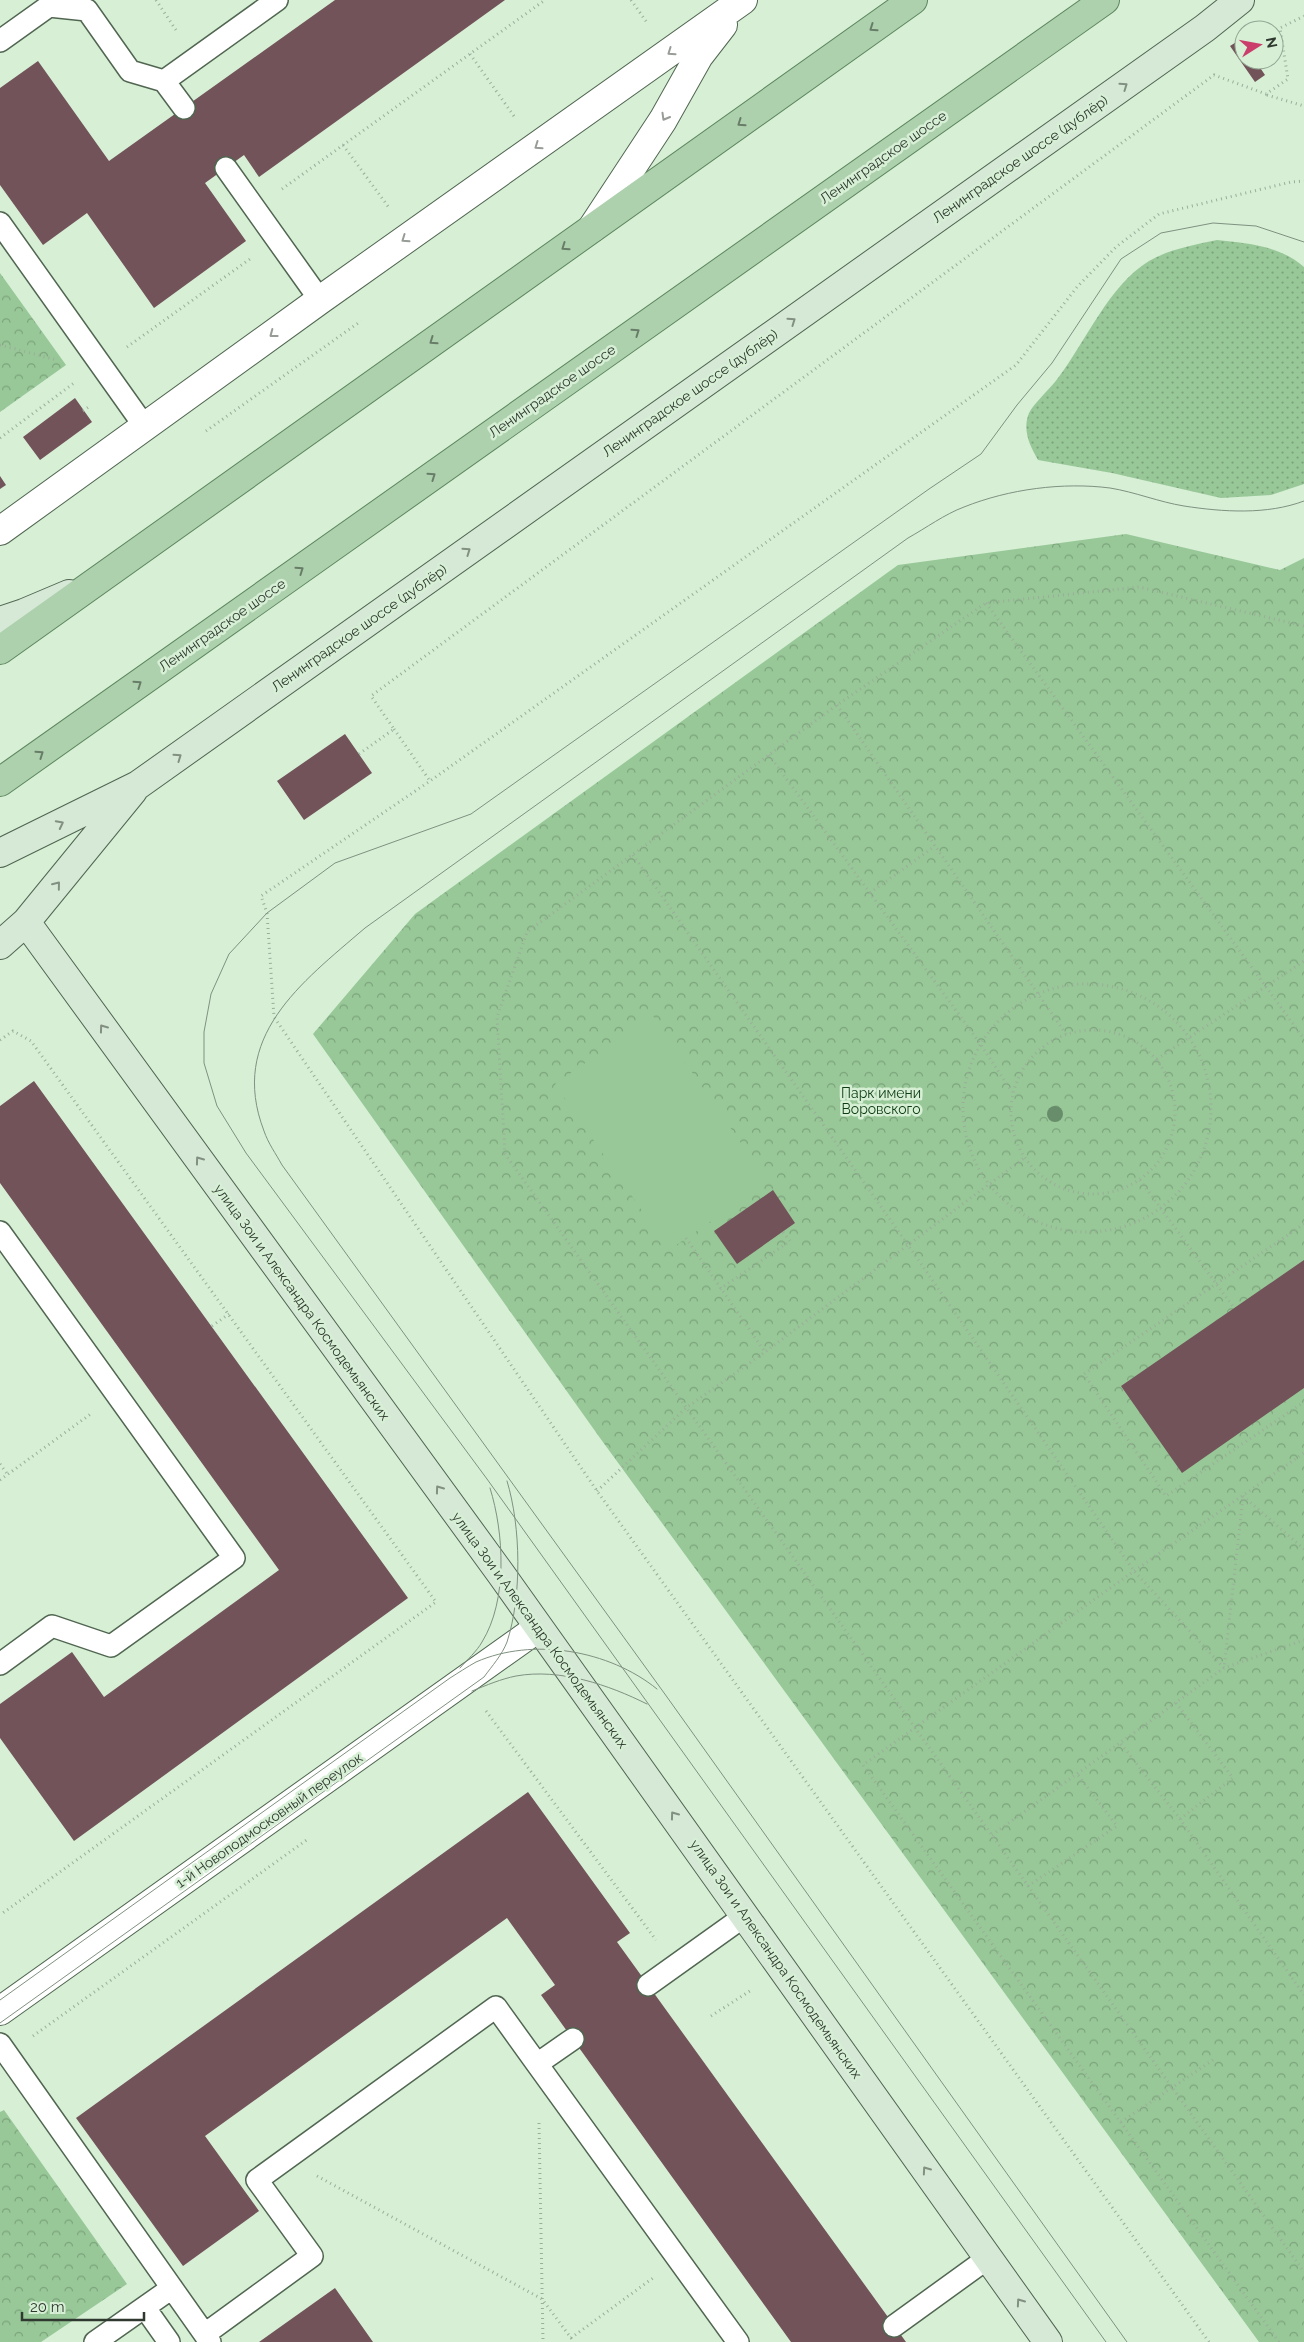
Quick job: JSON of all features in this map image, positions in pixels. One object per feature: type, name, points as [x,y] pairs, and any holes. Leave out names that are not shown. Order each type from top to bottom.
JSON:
[{"type":"main road","points":[[0,650],[913,0]]},
{"type":"main road","name":"Ленинградское шоссе","points":[[0,782],[1104,0]]},
{"type":"main road","name":"Ленинградское шоссе (дублёр)","points":[[138,785],[1205,28],[1240,0]]},
{"type":"main road","points":[[0,621],[91,585]]},
{"type":"main road","points":[[0,853],[138,785]]},
{"type":"main road","points":[[0,945],[26,922],[138,785]]},
{"type":"main road","name":"улица Зои и Александра Космодемьянских","points":[[26,922],[746,1915],[1048,2342]]},
{"type":"street","points":[[1205,28],[1250,0]]},
{"type":"street","points":[[592,228],[663,120],[699,56],[741,2]]},
{"type":"street","points":[[0,531],[320,300],[741,2]]},
{"type":"street","name":"1-й Новоподмосковный переулок","points":[[0,2011],[538,1628]]},
{"type":"lane","points":[[164,81],[277,0]]},
{"type":"lane","points":[[0,41],[49,6],[87,5],[130,71],[164,81],[184,108]]},
{"type":"lane","points":[[226,168],[320,300]]},
{"type":"lane","points":[[0,223],[97,368],[145,427]]},
{"type":"lane","points":[[0,1232],[234,1558],[111,1646],[52,1626],[0,1664]]},
{"type":"lane","points":[[648,1985],[746,1915]]},
{"type":"lane","points":[[4,2049],[207,2338],[312,2256],[257,2180],[496,2007],[738,2342]]},
{"type":"lane","points":[[537,2064],[573,2039]]},
{"type":"lane","points":[[894,2326],[988,2258]]},
{"type":"lane","points":[[95,2342],[172,2288]]},
{"type":"lane","points":[[145,2308],[169,2342]]},
{"type":"path","points":[[156,0],[194,59]]},
{"type":"path","points":[[255,208],[545,0]]},
{"type":"path","points":[[631,0],[651,27]]},
{"type":"path","points":[[1266,94],[1288,79],[1280,28],[1304,16]]},
{"type":"path","points":[[470,54],[518,123]]},
{"type":"path","points":[[430,781],[371,696],[1214,75],[1304,106]]},
{"type":"path","points":[[343,145],[393,214]]},
{"type":"path","points":[[1209,2342],[597,1492],[274,1017],[267,912],[261,896],[430,781],[1016,365],[1077,287],[1116,247],[1160,214],[1291,182],[1304,181]]},
{"type":"path","points":[[0,438],[277,240]]},
{"type":"path","points":[[206,431],[361,321]]},
{"type":"path","points":[[0,345],[97,368]]},
{"type":"path","points":[[1304,626],[1139,587],[986,603],[837,705],[527,932],[497,1017],[505,1154],[1304,2272]]},
{"type":"path","points":[[986,603],[1304,1039]]},
{"type":"path","points":[[837,705],[1066,1034]]},
{"type":"path","points":[[359,754],[394,729]]},
{"type":"path","points":[[769,755],[979,1042],[1013,1092]]},
{"type":"path","points":[[870,893],[935,846]]},
{"type":"path","points":[[633,855],[908,1245],[1134,1571],[1224,1668]]},
{"type":"path","points":[[1157,1059],[1304,961]]},
{"type":"path","points":[[1079,982],[1122,987],[1160,1005],[1190,1036],[1210,1080],[1211,1128],[1194,1174],[1161,1210],[1118,1230],[1069,1233],[1023,1216],[987,1184],[965,1139],[962,1089],[979,1042],[1038,992],[1079,982]]},
{"type":"path","points":[[1090,1029],[1116,1032],[1138,1042],[1157,1059],[1173,1090],[1175,1124],[1164,1156],[1140,1180],[1116,1192],[1091,1195],[1064,1190],[1042,1177],[1024,1158],[1012,1126],[1013,1092],[1023,1067],[1042,1047],[1066,1034],[1090,1029]]},
{"type":"path","points":[[597,1492],[686,1408],[1024,1158]]},
{"type":"path","points":[[1140,1180],[1234,1308]]},
{"type":"path","points":[[1304,1224],[1084,1374],[1166,1496],[1304,1402]]},
{"type":"path","points":[[720,1289],[790,1241],[783,1232]]},
{"type":"path","points":[[686,1238],[764,1352]]},
{"type":"path","points":[[212,1326],[229,1314]]},
{"type":"path","points":[[0,1480],[117,1395]]},
{"type":"path","points":[[1279,2342],[863,1765],[1304,1452]]},
{"type":"path","points":[[0,1464],[8,1475]]},
{"type":"path","points":[[1243,1496],[1304,1550]]},
{"type":"path","points":[[1224,1668],[1243,1496]]},
{"type":"path","points":[[992,1836],[1224,1668],[1304,1640]]},
{"type":"path","points":[[1176,1703],[1233,1778],[1180,1819]]},
{"type":"path","points":[[479,1716],[487,1710],[675,1965]]},
{"type":"path","points":[[1121,1744],[1180,1819],[1304,1994]]},
{"type":"path","points":[[1028,1886],[1117,1826],[1078,1775]]},
{"type":"path","points":[[4,2049],[311,1836]]},
{"type":"path","points":[[712,2016],[783,1969]]},
{"type":"path","points":[[1122,2122],[1216,2058]]},
{"type":"path","points":[[537,2064],[543,2342]]},
{"type":"path","points":[[286,2159],[542,2299],[572,2340],[679,2260]]},
{"type":"green space","points":[[1217,240],[1252,244],[1274,250],[1285,254],[1304,267],[1304,484],[1271,495],[1221,498],[1112,473],[1038,460],[1027,432],[1026,426],[1029,413],[1058,378],[1099,315],[1122,284],[1135,271],[1165,253]]},
{"type":"green space","points":[[0,273],[66,365],[0,412]]},
{"type":"green space","name":"Парк имени Воровского","points":[[1126,534],[1280,570],[1304,558],[1304,2342],[1259,2342],[600,1438],[313,1034],[415,914],[898,565]]},
{"type":"green space","points":[[653,1016],[768,1182],[669,1250],[555,1084]]},
{"type":"green space","points":[[4,2110],[127,2284],[41,2342],[0,2342],[0,2112]]},
{"type":"building","points":[[335,0],[505,0],[259,177],[244,155],[205,183],[246,241],[154,308],[87,213],[43,245],[0,185],[0,88],[38,61],[109,161]]},
{"type":"building","points":[[1234,43],[1234,52],[1230,46]]},
{"type":"building","points":[[1247,70],[1262,70],[1265,75],[1255,82]]},
{"type":"building","points":[[75,398],[92,422],[40,460],[23,437]]},
{"type":"building","points":[[0,476],[6,485],[0,489]]},
{"type":"building","points":[[345,734],[372,773],[304,820],[277,781]]},
{"type":"building","points":[[34,1081],[408,1598],[74,1841],[0,1738],[0,1704],[72,1652],[104,1697],[279,1570],[0,1183],[0,1106]]},
{"type":"building","points":[[773,1190],[795,1223],[737,1264],[714,1231]]},
{"type":"building","points":[[1304,1260],[1304,1388],[1182,1473],[1121,1386]]},
{"type":"building","points":[[528,1792],[630,1933],[617,1942],[906,2342],[791,2342],[541,1995],[555,1985],[507,1918],[205,2136],[259,2211],[183,2266],[76,2118]]},
{"type":"building","points":[[335,2288],[373,2342],[259,2342]]},
{"type":"tram line","points":[[1106,2342],[487,1479],[246,1153],[217,1106],[204,1063],[204,1032],[211,994],[229,954],[267,913],[335,863],[471,814],[981,454],[1017,405],[1052,363],[1121,259],[1161,233],[1213,223],[1256,226],[1304,242]]},
{"type":"tram line","points":[[1127,2342],[667,1697],[282,1165],[264,1131],[255,1098],[256,1067],[263,1040],[277,1015],[295,992],[365,928],[908,538],[950,513],[981,501],[1018,491],[1074,486],[1110,488],[1175,504],[1229,511],[1275,509],[1304,501]]},
{"type":"tram line","points":[[0,2023],[484,1677],[505,1647],[512,1624],[515,1604],[518,1561],[517,1540],[512,1499],[507,1481]]},
{"type":"tram line","points":[[460,1668],[480,1645],[490,1625],[500,1587],[501,1566],[498,1525],[490,1488]]},
{"type":"tram line","points":[[0,2000],[450,1678],[476,1662],[498,1654],[522,1650],[546,1649],[570,1652],[594,1657],[616,1665],[638,1676],[657,1689]]},
{"type":"tram line","points":[[472,1691],[499,1680],[516,1676],[550,1674],[584,1680],[617,1690],[647,1704]]}]
